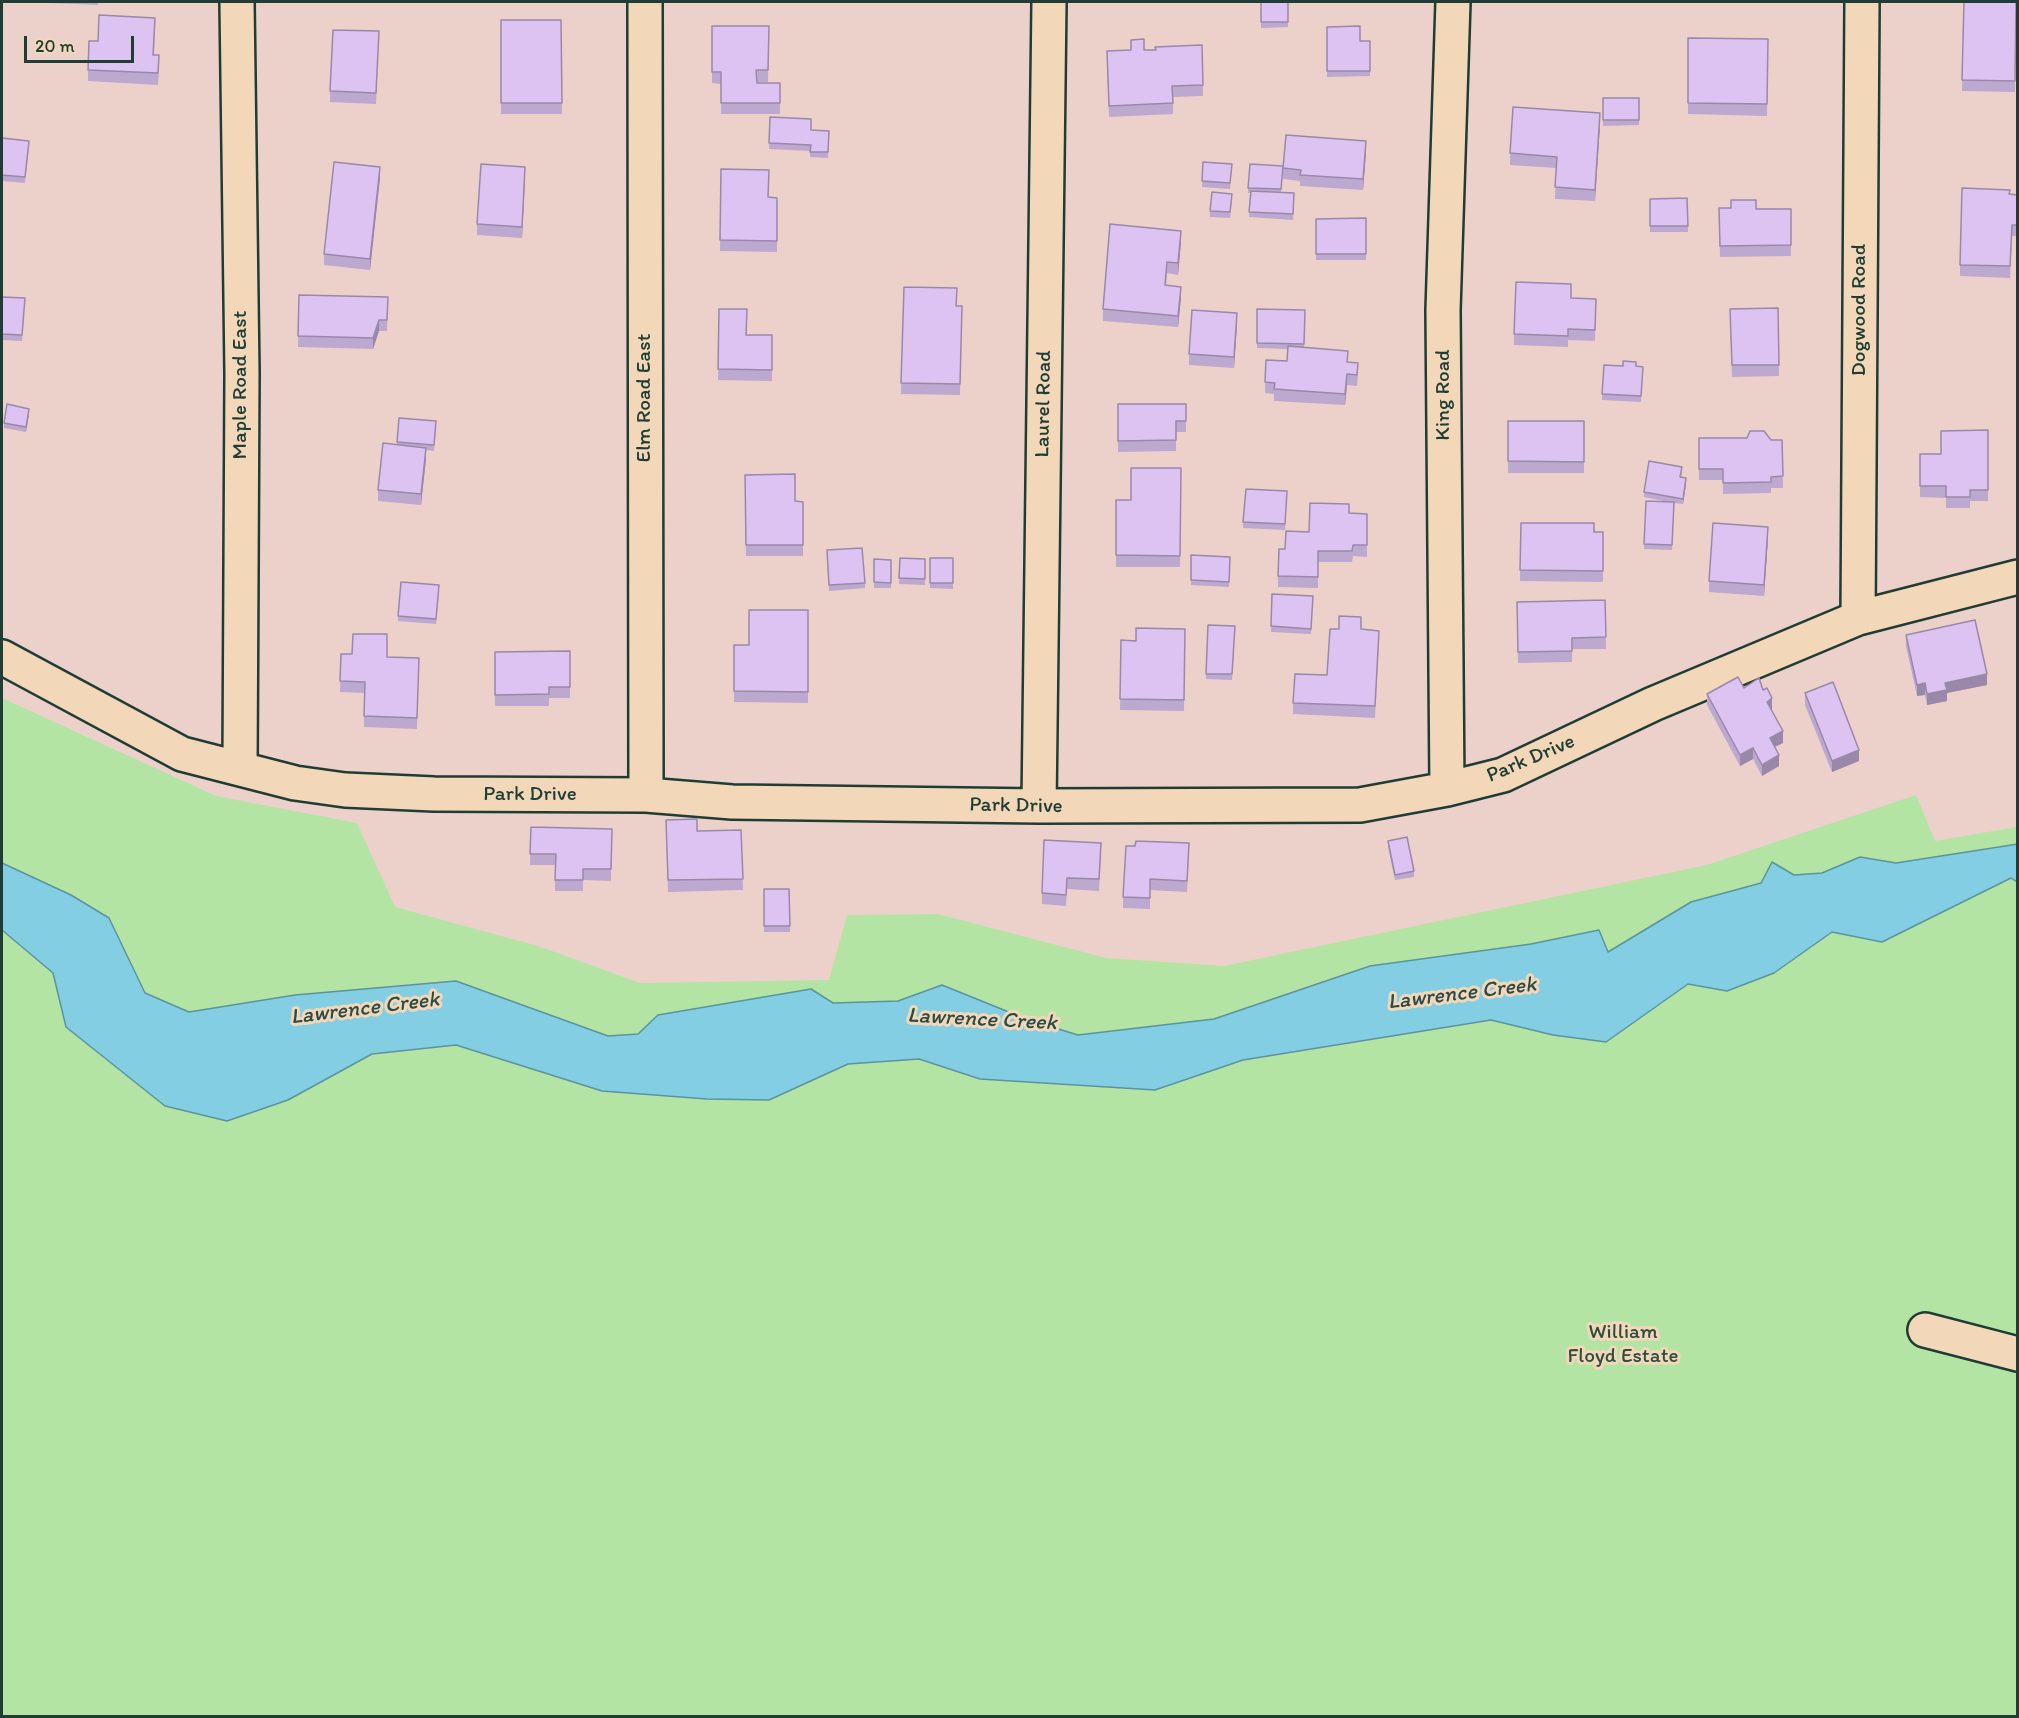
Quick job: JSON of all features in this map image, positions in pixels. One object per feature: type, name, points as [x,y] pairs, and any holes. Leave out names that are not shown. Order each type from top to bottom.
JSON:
[{"type":"street","name":"Maple Road East","points":[[237,2],[242,373],[240,768]]},
{"type":"street","name":"Elm Road East","points":[[645,2],[646,795]]},
{"type":"street","name":"Laurel Road","points":[[1039,806],[1049,2]]},
{"type":"street","name":"King Road","points":[[1447,789],[1443,310],[1453,2]]},
{"type":"street","name":"Dogwood Road","points":[[1858,618],[1862,2]]},
{"type":"street","name":"Park Drive","points":[[2,657],[182,754],[295,783],[345,790],[434,794],[646,795],[732,802],[1039,806],[1360,805],[1447,789],[1503,775],[1653,704],[1858,618],[2018,577]]},
{"type":"street","points":[[1925,1330],[2018,1354]]},
{"type":"green space","name":"William Floyd Estate","points":[[2,698],[216,796],[357,823],[395,907],[538,946],[640,983],[829,980],[847,915],[938,914],[1106,958],[1224,966],[1707,865],[1916,795],[1935,841],[2017,827],[2017,844],[1896,863],[1860,857],[1822,873],[1794,875],[1691,902],[1608,953],[1599,930],[1531,944],[1662,970],[2017,860],[2017,1716],[2,1716],[2,900],[176,1051],[453,1008],[589,1051],[991,1005],[942,985],[898,1001],[833,1003],[811,989],[658,1015],[638,1034],[608,1036],[456,981],[295,995],[189,1012],[145,993],[109,918],[71,895],[2,863]]},
{"type":"water","name":"Lawrence Creek","points":[[2018,844],[2017,882],[2011,878],[1882,942],[1832,932],[1774,973],[1727,991],[1688,984],[1606,1042],[1553,1035],[1491,1020],[1243,1060],[1155,1090],[980,1079],[919,1059],[848,1064],[769,1100],[707,1099],[602,1091],[456,1045],[372,1054],[288,1100],[227,1121],[165,1106],[66,1027],[53,973],[2,930],[2,863],[71,895],[109,918],[145,993],[189,1012],[295,995],[456,981],[608,1036],[638,1034],[658,1015],[811,989],[833,1003],[898,1001],[942,985],[1026,1019],[1078,1035],[1214,1019],[1370,966],[1531,944],[1599,930],[1608,952],[1691,902],[1761,883],[1772,862],[1794,875],[1822,873],[1860,857],[1896,863]]},
{"type":"building","points":[[1261,2],[1288,2],[1288,22],[1261,22]]},
{"type":"building","points":[[1964,2],[2016,2],[2015,81],[1962,80]]},
{"type":"building","points":[[99,15],[155,18],[153,55],[159,55],[158,73],[88,70],[89,41],[98,41]]},
{"type":"building","points":[[501,20],[561,20],[562,103],[501,103]]},
{"type":"building","points":[[712,26],[769,26],[768,70],[756,70],[757,83],[780,83],[780,103],[721,103],[721,72],[712,72]]},
{"type":"building","points":[[1360,26],[1360,41],[1370,41],[1370,71],[1327,71],[1327,27]]},
{"type":"building","points":[[333,30],[379,31],[376,93],[330,91]]},
{"type":"building","points":[[1688,38],[1768,39],[1767,104],[1688,103]]},
{"type":"building","points":[[1144,39],[1144,50],[1156,50],[1155,47],[1202,45],[1203,85],[1172,86],[1173,103],[1109,106],[1107,51],[1131,50],[1131,40]]},
{"type":"building","points":[[1603,98],[1639,98],[1639,120],[1603,120]]},
{"type":"building","points":[[1513,107],[1600,113],[1595,190],[1555,187],[1557,157],[1510,153]]},
{"type":"building","points":[[770,117],[811,119],[811,130],[829,131],[828,152],[810,152],[811,145],[769,143]]},
{"type":"building","points":[[1286,135],[1366,141],[1363,179],[1300,175],[1301,170],[1283,168]]},
{"type":"building","points":[[2,138],[29,141],[25,177],[2,175]]},
{"type":"building","points":[[334,162],[380,167],[370,259],[324,254]]},
{"type":"building","points":[[1203,162],[1232,164],[1230,183],[1202,181]]},
{"type":"building","points":[[481,164],[525,167],[522,227],[477,224]]},
{"type":"building","points":[[1250,164],[1283,166],[1281,189],[1248,188]]},
{"type":"building","points":[[721,169],[769,170],[768,197],[777,198],[777,241],[720,240]]},
{"type":"building","points":[[1962,188],[2010,190],[2009,194],[2018,195],[2018,225],[2012,225],[2010,266],[1960,265]]},
{"type":"building","points":[[1251,191],[1294,193],[1293,214],[1249,212]]},
{"type":"building","points":[[1212,192],[1232,194],[1230,212],[1210,211]]},
{"type":"building","points":[[1687,198],[1688,226],[1650,226],[1650,199]]},
{"type":"building","points":[[1731,200],[1756,200],[1756,209],[1791,209],[1791,245],[1720,246],[1719,208],[1731,208]]},
{"type":"building","points":[[1366,218],[1366,254],[1316,254],[1316,219]]},
{"type":"building","points":[[1110,224],[1181,231],[1178,263],[1167,262],[1165,285],[1181,287],[1178,316],[1103,309]]},
{"type":"building","points":[[1516,282],[1571,284],[1571,298],[1596,299],[1595,330],[1568,329],[1568,336],[1514,334]]},
{"type":"building","points":[[904,287],[957,288],[956,306],[962,306],[960,384],[901,383]]},
{"type":"building","points":[[299,295],[388,297],[387,320],[379,320],[373,338],[298,336]]},
{"type":"building","points":[[2,297],[25,298],[22,335],[2,334]]},
{"type":"building","points":[[1778,308],[1779,365],[1732,365],[1730,309]]},
{"type":"building","points":[[719,309],[747,309],[746,335],[772,335],[772,370],[718,369]]},
{"type":"building","points":[[1257,309],[1305,310],[1304,344],[1257,343]]},
{"type":"building","points":[[1192,310],[1237,313],[1234,357],[1189,354]]},
{"type":"building","points":[[1288,346],[1348,351],[1347,362],[1358,363],[1357,375],[1347,374],[1345,394],[1274,389],[1275,383],[1265,382],[1266,360],[1287,361]]},
{"type":"building","points":[[1623,361],[1636,362],[1636,366],[1643,367],[1641,396],[1602,394],[1604,365],[1623,366]]},
{"type":"building","points":[[7,404],[29,409],[26,427],[4,423]]},
{"type":"building","points":[[1118,404],[1186,404],[1186,421],[1176,421],[1176,440],[1118,441]]},
{"type":"building","points":[[399,418],[436,421],[434,445],[397,442]]},
{"type":"building","points":[[1508,421],[1584,421],[1584,462],[1508,461]]},
{"type":"building","points":[[1988,430],[1988,490],[1970,490],[1970,497],[1946,497],[1946,486],[1920,486],[1920,454],[1941,454],[1941,431]]},
{"type":"building","points":[[1750,431],[1764,431],[1771,440],[1782,440],[1783,476],[1771,477],[1771,482],[1723,483],[1723,469],[1699,469],[1699,438],[1747,438]]},
{"type":"building","points":[[383,443],[426,448],[421,494],[378,490]]},
{"type":"building","points":[[1649,461],[1682,467],[1680,477],[1686,478],[1683,499],[1644,492]]},
{"type":"building","points":[[1131,468],[1181,468],[1180,556],[1116,555],[1116,500],[1131,500]]},
{"type":"building","points":[[795,474],[795,501],[803,502],[803,545],[746,545],[745,475]]},
{"type":"building","points":[[1246,489],[1287,491],[1285,524],[1243,522]]},
{"type":"building","points":[[1646,501],[1674,502],[1672,545],[1644,544]]},
{"type":"building","points":[[1310,503],[1349,504],[1349,513],[1367,514],[1367,545],[1353,545],[1352,551],[1318,551],[1318,577],[1278,576],[1279,549],[1285,549],[1286,531],[1309,532]]},
{"type":"building","points":[[1521,523],[1594,523],[1594,532],[1603,532],[1603,571],[1520,570]]},
{"type":"building","points":[[1713,523],[1768,527],[1764,585],[1709,581]]},
{"type":"building","points":[[862,548],[865,583],[829,585],[827,550]]},
{"type":"building","points":[[1191,555],[1230,557],[1229,582],[1191,580]]},
{"type":"building","points":[[900,558],[925,559],[925,579],[899,578]]},
{"type":"building","points":[[930,558],[953,558],[953,583],[930,583]]},
{"type":"building","points":[[874,559],[891,560],[891,583],[874,582]]},
{"type":"building","points":[[401,582],[439,585],[436,619],[398,616]]},
{"type":"building","points":[[1272,594],[1313,596],[1311,629],[1271,626]]},
{"type":"building","points":[[1605,600],[1606,637],[1572,638],[1572,651],[1518,652],[1517,602]]},
{"type":"building","points":[[749,610],[808,610],[808,692],[734,691],[734,645],[749,645]]},
{"type":"building","points":[[1339,616],[1361,617],[1361,629],[1379,631],[1375,706],[1293,703],[1295,674],[1327,675],[1330,629],[1339,629]]},
{"type":"building","points":[[1975,620],[1987,674],[1945,683],[1947,690],[1927,694],[1925,683],[1917,685],[1906,635]]},
{"type":"building","points":[[1208,625],[1235,626],[1232,674],[1206,674]]},
{"type":"building","points":[[1136,628],[1185,629],[1184,700],[1120,699],[1121,640],[1136,641]]},
{"type":"building","points":[[353,634],[387,634],[387,657],[419,658],[417,718],[364,716],[365,682],[340,681],[341,654],[352,654]]},
{"type":"building","points":[[570,651],[570,687],[549,687],[549,694],[495,695],[495,652]]},
{"type":"building","points":[[1738,677],[1744,688],[1759,678],[1763,690],[1767,688],[1772,698],[1767,702],[1783,731],[1770,738],[1779,755],[1762,765],[1753,748],[1740,755],[1707,694]]},
{"type":"building","points":[[1833,682],[1859,750],[1832,761],[1805,693]]},
{"type":"building","points":[[697,819],[697,831],[741,830],[743,879],[668,880],[666,820]]},
{"type":"building","points":[[531,827],[612,829],[611,869],[583,869],[583,880],[555,880],[556,854],[530,854]]},
{"type":"building","points":[[1407,837],[1414,871],[1395,875],[1388,841]]},
{"type":"building","points":[[1044,840],[1101,843],[1099,879],[1067,878],[1066,895],[1042,893]]},
{"type":"building","points":[[1136,841],[1189,843],[1187,881],[1150,879],[1150,898],[1123,897],[1126,846],[1135,846]]},
{"type":"building","points":[[764,889],[789,889],[790,926],[764,926]]}]
